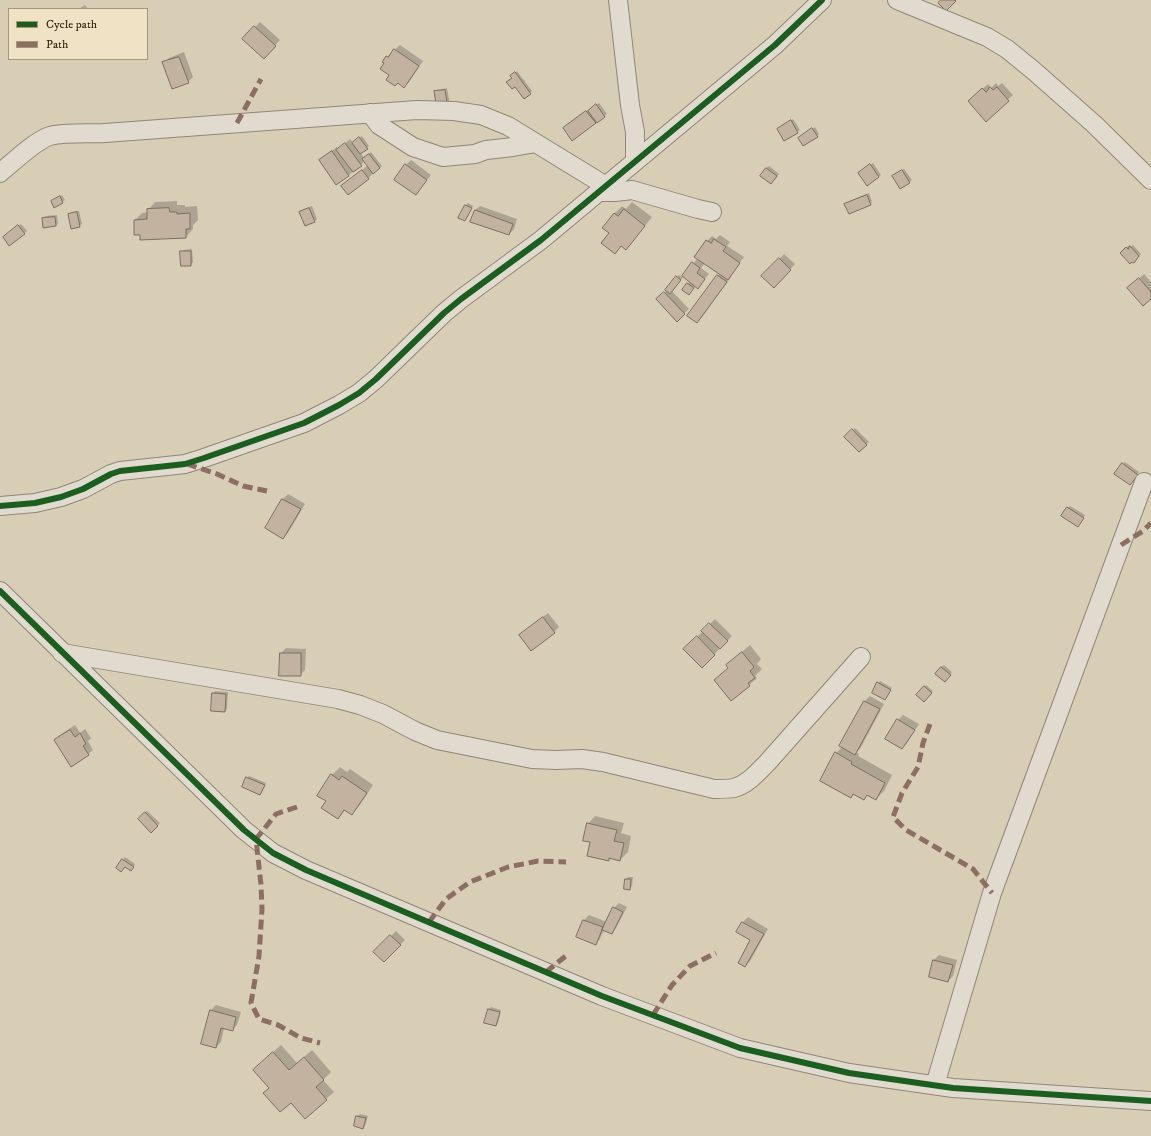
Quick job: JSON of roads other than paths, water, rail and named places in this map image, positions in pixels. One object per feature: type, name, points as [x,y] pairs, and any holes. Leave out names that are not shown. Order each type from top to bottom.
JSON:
[{"type":"street","points":[[618,0],[630,105],[635,132],[635,162]]},
{"type":"street","points":[[0,506],[34,503],[61,497],[120,471],[185,464],[304,423],[359,393],[376,379],[444,313],[541,240],[775,45],[822,0]]},
{"type":"street","points":[[896,0],[982,35],[1007,49],[1094,124],[1151,180]]},
{"type":"street","points":[[0,173],[39,141],[49,136],[61,134],[105,133],[417,110],[454,111],[481,115],[508,126],[536,143],[602,189],[615,192],[632,190],[712,212]]},
{"type":"street","points":[[370,113],[379,125],[412,147],[443,157],[475,154],[486,150],[536,143]]},
{"type":"street","points":[[935,1085],[992,893],[1144,482]]},
{"type":"street","points":[[0,591],[244,830],[273,853],[306,870],[602,996],[740,1048],[850,1073],[935,1085],[1151,1101]]},
{"type":"street","points":[[62,653],[338,700],[360,705],[383,714],[415,731],[437,740],[532,759],[582,759],[603,762],[714,789],[733,788],[745,783],[757,774],[861,657]]}]
